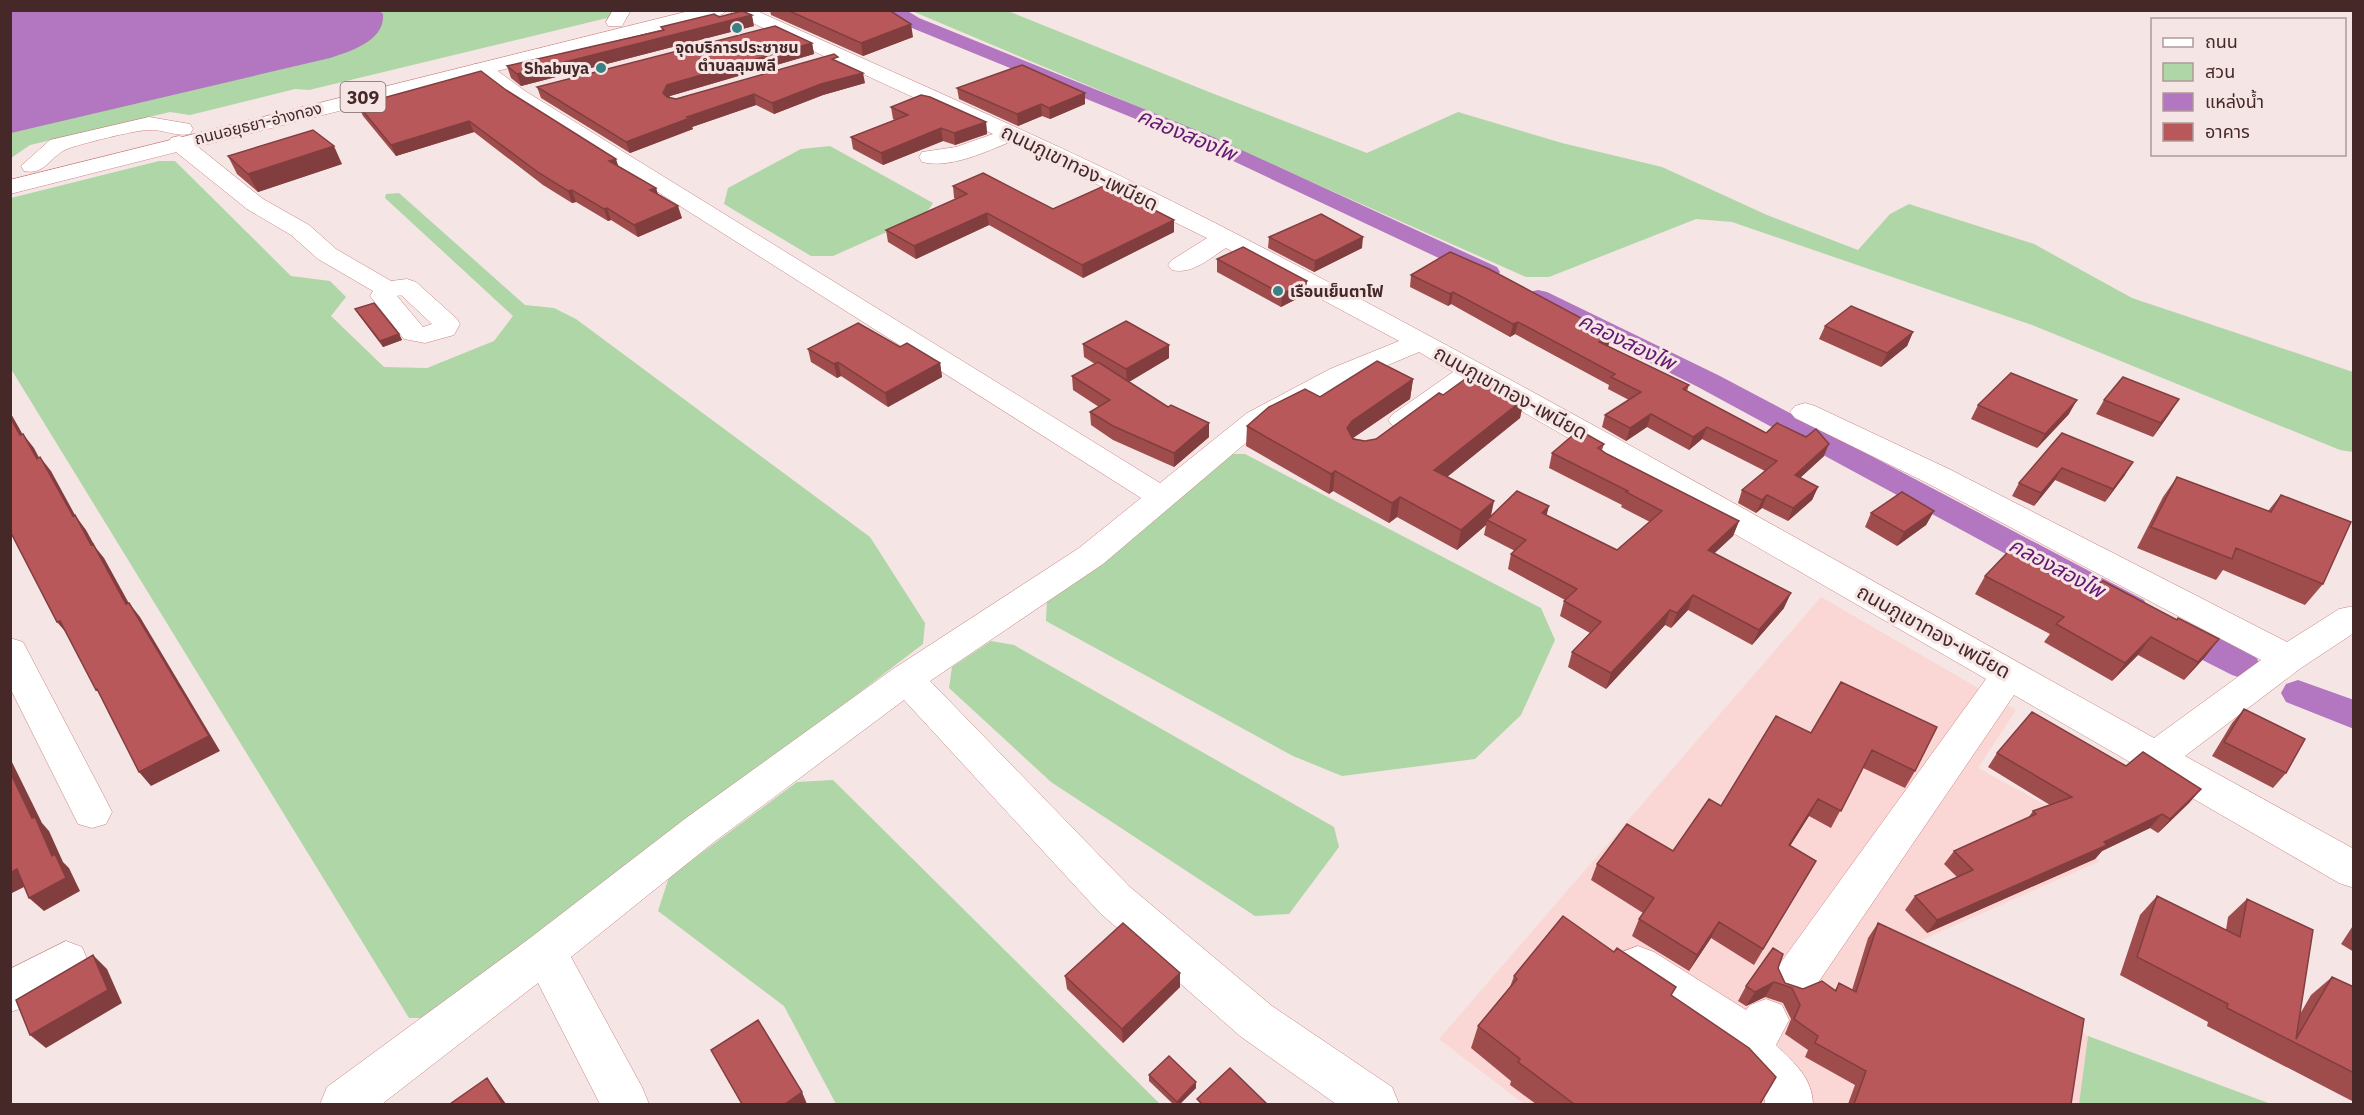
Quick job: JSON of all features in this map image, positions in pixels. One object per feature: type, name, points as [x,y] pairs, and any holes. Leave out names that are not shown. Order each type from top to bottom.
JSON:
[{"type":"street","name":"ถนนอยุธยา-อ่างทอง","points":[[10,187],[181,136],[619,16],[659,10]]},
{"type":"street","name":"ถนนอยุธยา-อ่างทอง","points":[[181,136],[481,68],[717,10]]},
{"type":"street","name":"ถนนภูเขาทอง-เพนียด","points":[[742,24],[779,28],[1011,134],[1225,238],[1421,342],[2354,870]]},
{"type":"street","points":[[806,64],[838,55]]},
{"type":"street","points":[[481,68],[530,92],[1161,497]]},
{"type":"street","points":[[10,171],[32,166],[58,145],[149,123],[181,136],[255,204],[300,230],[327,254],[387,289]]},
{"type":"street","points":[[930,157],[949,157],[1011,134]]},
{"type":"street","points":[[1182,265],[1225,238]]},
{"type":"street","points":[[344,1104],[545,952],[700,830],[906,679],[1091,556],[1257,419],[1340,375],[1421,342]]},
{"type":"street","points":[[1381,436],[1472,371]]},
{"type":"street","points":[[1805,412],[1938,477],[2288,659]]},
{"type":"street","points":[[2156,757],[2288,659],[2351,618]]},
{"type":"street","points":[[10,651],[92,812]]},
{"type":"street","points":[[1793,982],[2009,674]]},
{"type":"street","points":[[906,679],[1115,900],[1256,1021],[1375,1104]]},
{"type":"street","points":[[545,952],[625,1104]]},
{"type":"street","points":[[1619,953],[1759,1030],[1754,1055],[1788,1090],[1790,1104]]},
{"type":"street","points":[[10,992],[66,961]]},
{"type":"shaded area","points":[[1821,597],[2016,710],[1978,768],[2046,805],[2100,861],[1904,948],[2088,1036],[2079,1104],[1524,1104],[1439,1039]]},
{"type":"green space","points":[[10,11],[636,11],[309,90],[295,89],[190,115],[170,112],[30,145],[11,158]]},
{"type":"green space","points":[[912,11],[1008,11],[1367,153],[1458,112],[1562,143],[1662,167],[1767,215],[1858,250],[1890,214],[1909,204],[2034,244],[2132,298],[2353,372],[2353,452],[2340,450],[2032,325],[1732,222],[1696,219],[1549,277],[1526,277],[1210,137]]},
{"type":"green space","points":[[830,146],[933,203],[925,215],[833,256],[811,256],[724,204],[728,188],[801,149]]},
{"type":"green space","points":[[159,161],[175,161],[291,276],[330,281],[346,297],[331,316],[384,367],[427,368],[494,341],[513,316],[385,198],[386,194],[399,193],[525,305],[554,308],[576,319],[870,537],[925,623],[923,644],[432,1018],[409,1018],[11,369],[11,198]]},
{"type":"green space","points":[[1231,454],[1245,454],[1541,608],[1555,640],[1521,715],[1475,759],[1342,776],[1293,756],[1046,621],[1047,599]]},
{"type":"green space","points":[[991,641],[1014,645],[1334,827],[1339,847],[1289,914],[1255,916],[1051,782],[949,688],[952,667]]},
{"type":"green space","points":[[833,780],[1160,1104],[836,1104],[784,1006],[658,911],[669,877],[797,782]]},
{"type":"green space","points":[[2088,1036],[2271,1104],[2079,1104]]},
{"type":"water","points":[[378,10],[383,14],[382,23],[373,38],[357,48],[330,58],[11,133],[11,11]]},
{"type":"building","points":[[787,10],[889,10],[911,24],[861,43]]},
{"type":"building","points":[[742,11],[752,15],[517,74],[507,66],[664,30],[661,27],[714,14],[719,17]]},
{"type":"building","points":[[775,26],[812,43],[667,85],[663,93],[667,97],[676,99],[834,54],[838,57],[832,59],[863,73],[821,84],[772,103],[754,94],[687,117],[690,118],[626,142],[537,87]]},
{"type":"building","points":[[1022,65],[1085,93],[1049,108],[1041,104],[1017,114],[957,88]]},
{"type":"building","points":[[481,71],[506,90],[616,159],[609,161],[656,188],[650,190],[678,206],[634,225],[607,208],[604,209],[572,190],[568,191],[539,173],[469,121],[391,145],[358,105]]},
{"type":"building","points":[[921,95],[986,122],[954,133],[941,128],[881,153],[851,137],[908,115],[891,107]]},
{"type":"building","points":[[313,130],[334,146],[248,174],[228,156]]},
{"type":"building","points":[[983,173],[1053,209],[1106,185],[1174,220],[1082,265],[987,213],[914,246],[886,230],[967,194],[953,186]]},
{"type":"building","points":[[1321,214],[1363,237],[1315,261],[1269,237]]},
{"type":"building","points":[[1243,247],[1307,281],[1282,294],[1217,259]]},
{"type":"building","points":[[1450,252],[1489,269],[1611,334],[1599,342],[1689,385],[1683,389],[1766,433],[1777,423],[1806,437],[1816,429],[1829,444],[1795,475],[1818,487],[1793,508],[1767,495],[1762,500],[1742,490],[1777,461],[1707,427],[1693,437],[1651,414],[1630,428],[1605,415],[1641,392],[1611,377],[1615,374],[1518,322],[1513,324],[1453,292],[1450,294],[1411,275]]},
{"type":"building","points":[[374,303],[399,334],[380,341],[355,309]]},
{"type":"building","points":[[1851,306],[1913,332],[1887,353],[1825,326]]},
{"type":"building","points":[[1126,321],[1169,345],[1126,369],[1083,344]]},
{"type":"building","points":[[858,323],[900,347],[907,343],[940,363],[885,393],[838,362],[834,364],[808,349]]},
{"type":"building","points":[[1377,361],[1413,379],[1352,421],[1347,428],[1353,439],[1365,441],[1376,439],[1439,393],[1443,395],[1472,374],[1524,399],[1434,470],[1494,501],[1461,530],[1400,497],[1392,503],[1335,471],[1331,474],[1247,426],[1269,407],[1305,389],[1320,397]]},
{"type":"building","points":[[1098,362],[1168,407],[1171,405],[1209,423],[1174,453],[1113,426],[1090,412],[1110,400],[1072,376]]},
{"type":"building","points":[[2011,373],[2077,400],[2045,434],[1978,405]]},
{"type":"building","points":[[2123,377],[2179,399],[2161,423],[2104,400]]},
{"type":"building","points":[[10,417],[37,459],[40,457],[73,516],[75,515],[91,545],[93,544],[126,604],[129,603],[209,736],[139,772],[97,689],[60,621],[57,622],[10,531]]},
{"type":"building","points":[[1579,430],[1604,444],[1598,448],[1607,454],[1739,521],[1708,550],[1791,593],[1759,630],[1693,595],[1677,613],[1670,610],[1611,673],[1572,652],[1601,622],[1564,601],[1577,589],[1511,554],[1526,540],[1487,520],[1517,491],[1549,506],[1542,513],[1617,550],[1662,511],[1626,492],[1628,491],[1552,453]]},
{"type":"building","points":[[2062,433],[2133,462],[2113,489],[2062,468],[2041,493],[2019,483]]},
{"type":"building","points":[[2177,477],[2271,512],[2281,495],[2351,522],[2323,584],[2236,548],[2232,559],[2151,527]]},
{"type":"building","points":[[1902,492],[1934,511],[1904,532],[1871,513]]},
{"type":"building","points":[[2009,551],[2091,592],[2103,581],[2219,639],[2198,662],[2151,637],[2125,663],[2056,624],[2064,617],[1985,576]]},
{"type":"building","points":[[1841,682],[1937,727],[1915,771],[1872,750],[1841,811],[1818,799],[1789,845],[1816,861],[1763,949],[1719,922],[1697,955],[1639,919],[1654,898],[1597,864],[1627,824],[1673,851],[1709,799],[1721,806],[1776,716],[1811,733]]},
{"type":"building","points":[[2244,709],[2305,739],[2286,773],[2224,742]]},
{"type":"building","points":[[2032,712],[2126,766],[2143,752],[2201,789],[2170,819],[2162,814],[2104,842],[2107,845],[1937,920],[1915,896],[1973,870],[1954,851],[2036,814],[2033,811],[2072,797],[1997,753]]},
{"type":"building","points":[[10,772],[32,818],[35,817],[52,856],[55,854],[66,878],[29,898],[17,869],[10,873]]},
{"type":"building","points":[[2157,896],[2240,937],[2247,899],[2313,930],[2296,1039],[2332,977],[2354,987],[2354,1073],[2227,1008],[2228,1004],[2137,957]]},
{"type":"building","points":[[1563,916],[1614,952],[1617,948],[1676,987],[1671,995],[1749,1048],[1776,1077],[1760,1104],[1574,1104],[1518,1062],[1520,1059],[1478,1026],[1517,979],[1514,976]]},
{"type":"building","points":[[1123,923],[1180,973],[1122,1029],[1065,976]]},
{"type":"building","points":[[1878,923],[2084,1019],[2071,1104],[1854,1104],[1866,1071],[1815,1043],[1818,1036],[1794,1019],[1800,1005],[1792,988],[1774,982],[1755,992],[1746,986],[1773,948],[1783,954],[1778,968],[1785,983],[1803,989],[1822,981],[1836,991],[1839,983],[1856,992]]},
{"type":"building","points":[[93,955],[108,990],[30,1035],[16,1000]]},
{"type":"building","points":[[758,1020],[802,1092],[785,1104],[742,1104],[711,1050]]},
{"type":"building","points":[[1169,1056],[1196,1082],[1177,1102],[1149,1075]]},
{"type":"building","points":[[1230,1068],[1267,1104],[1202,1104],[1197,1099]]},
{"type":"building","points":[[487,1078],[503,1104],[450,1104]]},
{"type":"waterway","name":"คลองสองไพ","points":[[892,10],[913,22],[1204,140],[1488,272]]},
{"type":"waterway","name":"คลองสองไพ","points":[[1538,297],[1708,381],[2132,608]]},
{"type":"waterway","name":"คลองสองไพ","points":[[2173,630],[2244,666]]},
{"type":"waterway","name":"คลองสองไพ","points":[[2298,693],[2354,715]]},
{"type":"place","name":"จุดบริการประชาชน ตำบลลุมพลี","points":[[737,28]]},
{"type":"place","name":"Shabuya","points":[[601,68]]},
{"type":"place","name":"เรือนเย็นตาโฟ","points":[[1278,291]]}]
